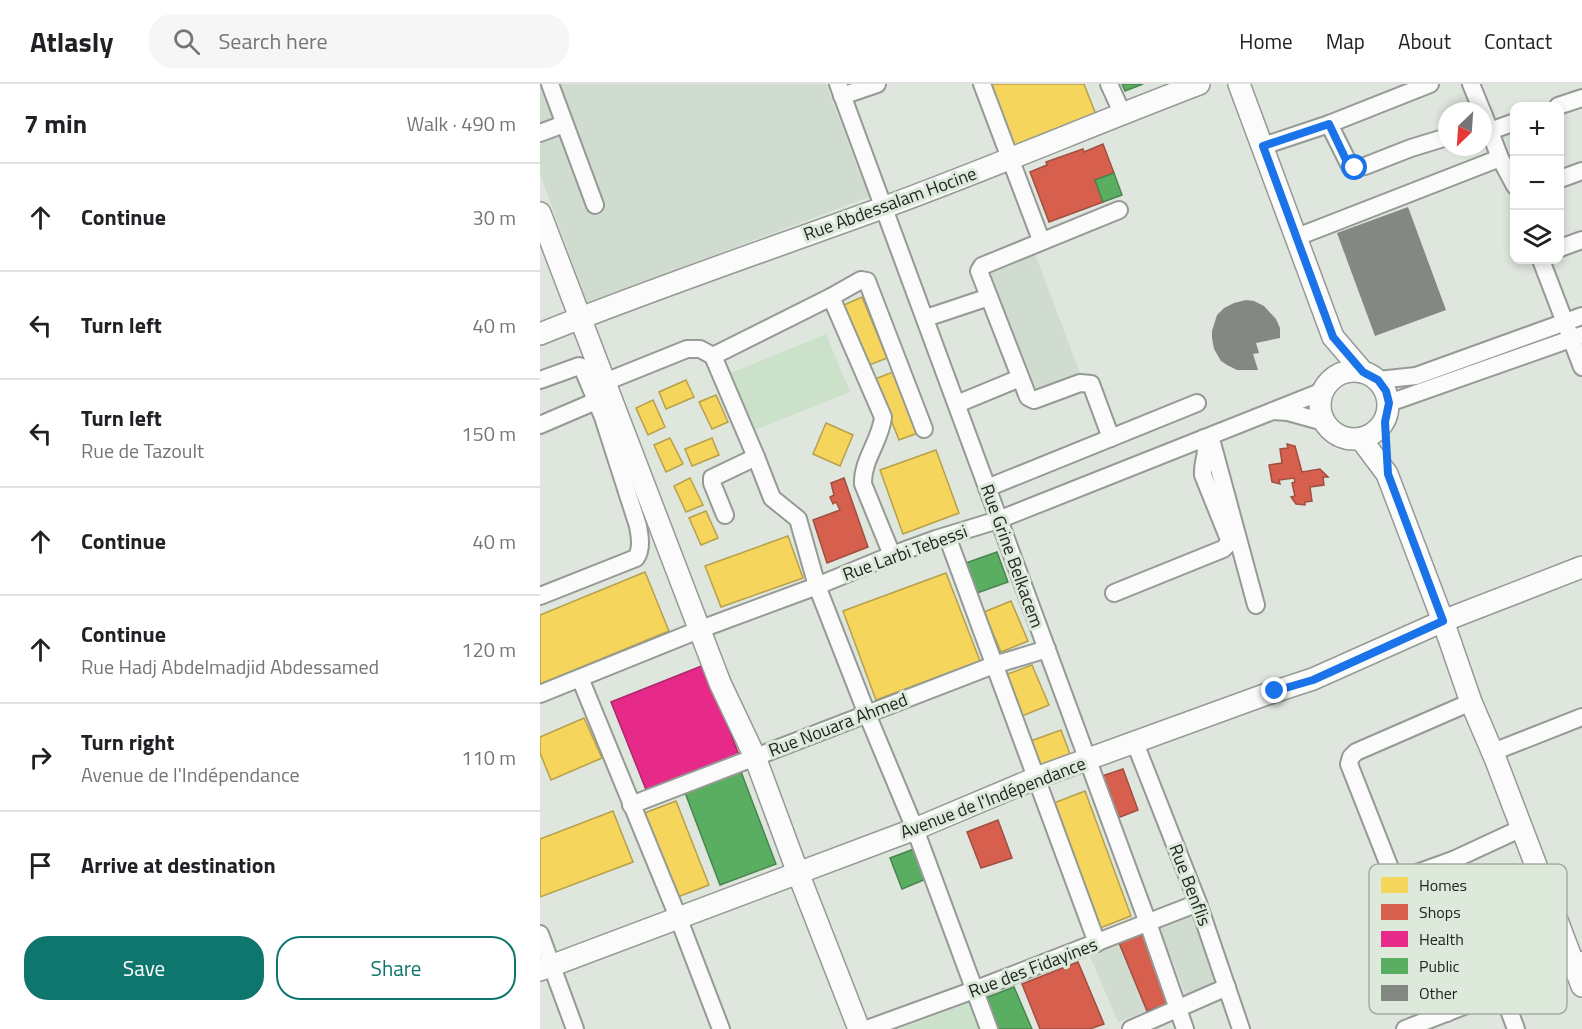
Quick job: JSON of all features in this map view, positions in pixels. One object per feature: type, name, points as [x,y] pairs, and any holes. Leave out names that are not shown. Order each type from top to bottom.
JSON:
[{"type":"main road","name":"Rue Abdessalam Hocine","points":[[540,334],[885,207],[1199,84]]},
{"type":"main road","points":[[1239,84],[1333,337],[1333,360],[1320,401],[1320,411],[1324,422],[1330,430],[1340,436],[1350,440],[1361,439],[1378,430],[1387,413]]},
{"type":"main road","points":[[540,213],[579,319],[601,391],[701,629],[720,684],[755,757],[859,1029]]},
{"type":"main road","points":[[1333,337],[1386,391],[1388,474]]},
{"type":"main road","points":[[1325,387],[1344,372],[1371,376]]},
{"type":"main road","points":[[1361,439],[1388,474],[1471,702],[1536,864]]},
{"type":"main road","name":"Avenue de l'Indépendance","points":[[543,969],[915,829],[1036,778],[1268,694],[1313,680],[1443,621],[1582,567]]},
{"type":"main road","points":[[1567,941],[1579,971]]},
{"type":"street","points":[[550,84],[595,205]]},
{"type":"street","points":[[840,90],[877,84]]},
{"type":"street","points":[[982,84],[1041,240]]},
{"type":"street","points":[[1109,84],[1123,115]]},
{"type":"street","points":[[1263,146],[1329,124],[1430,84]]},
{"type":"street","points":[[1472,84],[1479,102]]},
{"type":"street","name":"Rue Grine Belkacem","points":[[840,90],[926,318],[1185,1029]]},
{"type":"street","points":[[1564,104],[1582,98]]},
{"type":"street","points":[[540,133],[564,124]]},
{"type":"street","points":[[1329,124],[1348,164],[1355,168],[1438,139]]},
{"type":"street","points":[[1492,130],[1510,124]]},
{"type":"street","points":[[1492,136],[1510,177]]},
{"type":"street","points":[[1297,237],[1500,158]]},
{"type":"street","points":[[1564,178],[1582,171]]},
{"type":"street","points":[[1111,438],[1091,384],[1080,383],[1033,401],[1028,397],[980,274],[980,267],[1041,240],[1119,210]]},
{"type":"street","points":[[1564,247],[1582,240]]},
{"type":"street","points":[[1542,264],[1564,322],[1576,338],[1582,367]]},
{"type":"street","points":[[713,356],[861,280],[867,281],[924,429]]},
{"type":"street","points":[[831,297],[883,417],[863,474],[863,484],[892,555]]},
{"type":"street","points":[[926,318],[989,297]]},
{"type":"street","points":[[1371,376],[1416,376],[1582,316]]},
{"type":"street","points":[[1387,413],[1576,338]]},
{"type":"street","points":[[540,425],[601,391],[687,349],[700,349],[713,356],[772,498],[798,519],[817,586],[915,829],[989,1029]]},
{"type":"street","points":[[540,380],[579,366],[601,391],[638,526],[639,552],[636,558],[540,596]]},
{"type":"street","points":[[957,404],[1020,378]]},
{"type":"street","name":"Rue Larbi Tebessi","points":[[540,694],[892,555],[998,520],[1207,437],[1325,387]]},
{"type":"street","points":[[987,488],[1197,403]]},
{"type":"street","name":"Rue Larbi Tebessi","points":[[1269,411],[1288,412],[1324,422]]},
{"type":"street","points":[[1114,593],[1222,549],[1230,542],[1203,475],[1207,437]]},
{"type":"street","points":[[1207,437],[1256,605]]},
{"type":"street","points":[[724,515],[712,478],[756,457]]},
{"type":"street","points":[[947,536],[1097,943]]},
{"type":"street","name":"Rue Nouara Ahmed","points":[[632,805],[994,665],[1047,649]]},
{"type":"street","points":[[580,678],[722,1029]]},
{"type":"street","points":[[1388,864],[1350,770],[1350,760],[1356,752],[1471,702]]},
{"type":"street","points":[[1493,752],[1582,717]]},
{"type":"street","name":"Rue Benflis","points":[[1135,743],[1198,903],[1241,1029]]},
{"type":"street","points":[[1441,864],[1522,828]]},
{"type":"street","points":[[1452,860],[1454,864]]},
{"type":"street","name":"Rue des Fidayines","points":[[867,1029],[1198,903]]},
{"type":"street","points":[[540,934],[543,969],[575,1029]]},
{"type":"street","points":[[1131,1029],[1227,987]]},
{"type":"street","points":[[1408,1028],[1445,1014]]},
{"type":"street","points":[[1511,1014],[1516,1029]]},
{"type":"shaded area","points":[[540,84],[826,84],[869,197],[587,303],[540,174]]},
{"type":"shaded area","points":[[1034,251],[1080,373],[1040,390],[1034,388],[989,270]]},
{"type":"shaded area","points":[[1198,903],[1227,981],[1186,996],[1156,919]]},
{"type":"shaded area","points":[[1117,938],[1147,1011],[1118,1022],[1087,949]]},
{"type":"green space","points":[[826,334],[850,392],[755,430],[731,373]]},
{"type":"green space","points":[[971,1002],[982,1029],[899,1029]]},
{"type":"building: Homes","points":[[988,84],[1084,84],[1098,120],[1012,151]]},
{"type":"building: Homes","points":[[862,297],[887,358],[869,365],[844,305]]},
{"type":"building: Homes","points":[[893,372],[918,433],[899,440],[875,379]]},
{"type":"building: Homes","points":[[686,380],[694,397],[666,409],[659,392]]},
{"type":"building: Homes","points":[[716,395],[728,422],[712,429],[699,402]]},
{"type":"building: Homes","points":[[653,400],[665,427],[648,435],[636,408]]},
{"type":"building: Homes","points":[[826,423],[853,435],[840,466],[813,454]]},
{"type":"building: Homes","points":[[670,438],[683,464],[666,472],[654,445]]},
{"type":"building: Homes","points":[[712,438],[719,455],[692,466],[685,449]]},
{"type":"building: Homes","points":[[936,450],[959,513],[903,534],[880,470]]},
{"type":"building: Homes","points":[[690,478],[703,505],[686,512],[674,486]]},
{"type":"building: Homes","points":[[706,511],[718,538],[701,545],[689,518]]},
{"type":"building: Homes","points":[[788,536],[803,578],[721,607],[705,566]]},
{"type":"building: Homes","points":[[645,572],[669,631],[540,684],[540,615]]},
{"type":"building: Homes","points":[[946,573],[980,661],[876,700],[843,611]]},
{"type":"building: Homes","points":[[1011,601],[1028,641],[1001,652],[984,612]]},
{"type":"building: Homes","points":[[1032,665],[1049,705],[1022,716],[1005,675]]},
{"type":"building: Homes","points":[[584,718],[602,758],[551,780],[540,753],[540,737]]},
{"type":"building: Homes","points":[[1061,730],[1070,754],[1037,766],[1028,742]]},
{"type":"building: Homes","points":[[1085,791],[1131,916],[1100,928],[1054,803]]},
{"type":"building: Homes","points":[[676,801],[709,885],[675,898],[642,814]]},
{"type":"building: Homes","points":[[613,811],[633,862],[540,897],[540,839]]},
{"type":"building: Shops","points":[[1103,144],[1114,173],[1095,180],[1103,202],[1049,222],[1030,172],[1047,165],[1046,162],[1083,149],[1084,152]]},
{"type":"building: Shops","points":[[1287,444],[1295,446],[1302,472],[1320,469],[1328,477],[1323,477],[1324,485],[1310,487],[1312,501],[1305,502],[1305,505],[1296,504],[1291,497],[1295,496],[1292,483],[1295,482],[1294,478],[1279,480],[1280,484],[1272,482],[1269,465],[1282,463],[1280,449],[1288,448]]},
{"type":"building: Shops","points":[[844,478],[868,547],[827,563],[813,520],[840,510],[836,502],[833,504],[830,497],[834,495],[831,483]]},
{"type":"building: Shops","points":[[1123,769],[1138,810],[1102,824],[1087,781]]},
{"type":"building: Shops","points":[[998,820],[1012,858],[981,868],[967,832]]},
{"type":"building: Shops","points":[[1143,927],[1174,1001],[1147,1011],[1117,938]]},
{"type":"building: Shops","points":[[1078,962],[1104,1024],[1090,1029],[1040,1029],[1022,984]]},
{"type":"building: Health","points":[[704,665],[739,755],[647,792],[611,702]]},
{"type":"building: Public","points":[[1122,84],[1143,84],[1125,91]]},
{"type":"building: Public","points":[[1114,173],[1122,195],[1103,202],[1095,180]]},
{"type":"building: Public","points":[[997,552],[1008,582],[974,594],[963,564]]},
{"type":"building: Public","points":[[740,769],[776,864],[720,885],[684,790]]},
{"type":"building: Public","points":[[914,849],[926,879],[902,889],[890,858]]},
{"type":"building: Public","points":[[1014,987],[1032,1029],[996,1029],[983,999]]},
{"type":"building: Other","points":[[1408,207],[1446,310],[1375,336],[1337,233]]},
{"type":"building: Other","points":[[1246,300],[1264,306],[1276,319],[1280,328],[1280,338],[1256,343],[1259,353],[1253,354],[1258,370],[1237,370],[1221,361],[1214,349],[1212,338],[1217,315],[1224,308]]},
{"type":"route","points":[[1275,691],[1313,680],[1443,621],[1388,474],[1385,422],[1389,403],[1386,391],[1378,380],[1363,372],[1333,337],[1263,146],[1329,124],[1348,164],[1355,168]]}]
